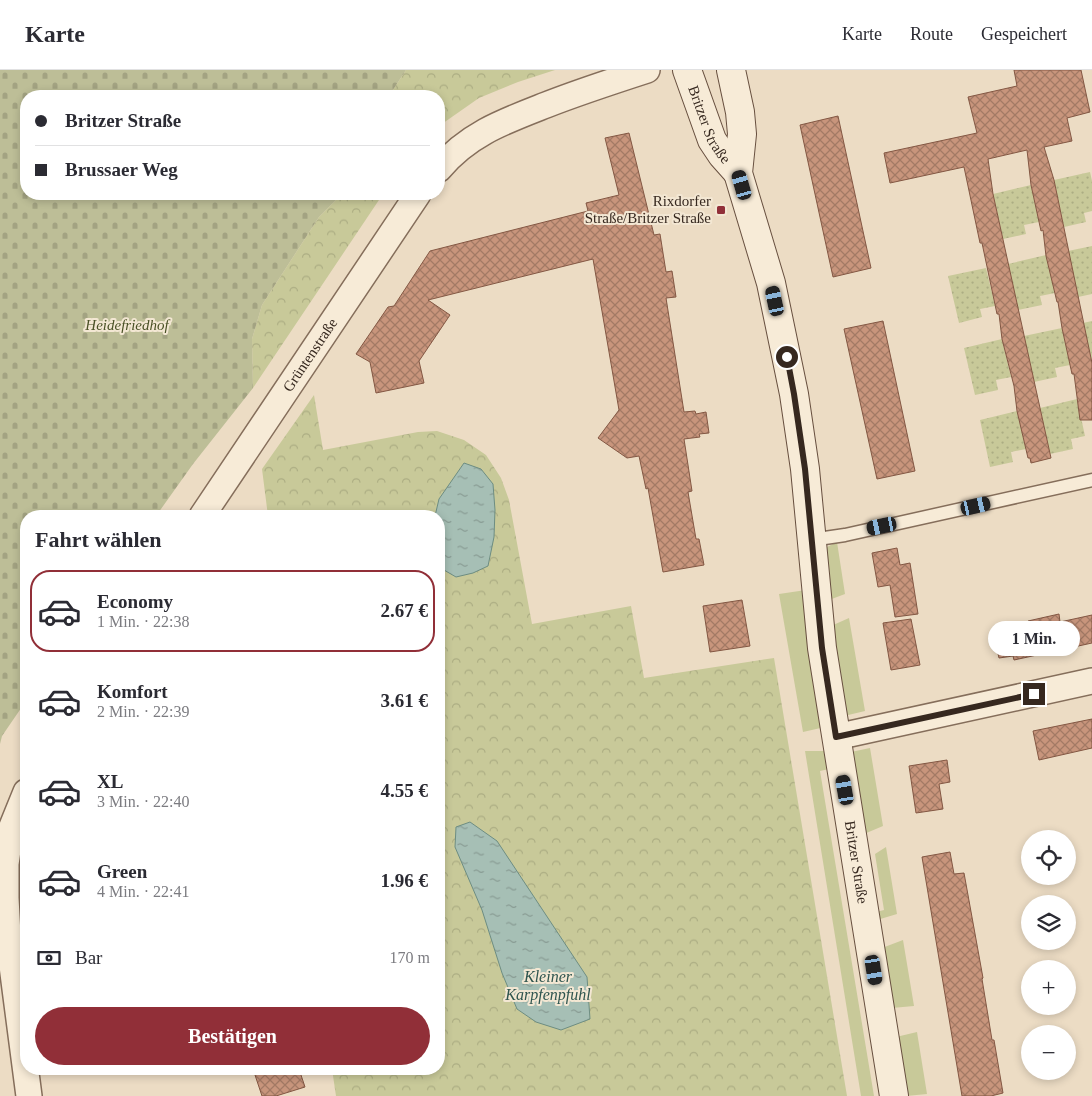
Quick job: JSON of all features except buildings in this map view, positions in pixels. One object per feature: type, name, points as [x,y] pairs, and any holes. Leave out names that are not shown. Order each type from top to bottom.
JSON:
[{"type":"main road","name":"Britzer Straße","points":[[687,70],[712,140],[738,173]]},
{"type":"main road","name":"Britzer Straße","points":[[730,70],[740,112],[742,134],[738,173],[771,283],[794,394],[805,469],[822,648],[894,1096]]},
{"type":"street","points":[[445,163],[471,139],[496,125],[572,95],[647,70]]},
{"type":"street","name":"Grüntenstraße","points":[[206,510],[414,200]]},
{"type":"street","points":[[836,737],[1092,681]]},
{"type":"street","points":[[20,807],[11,829],[6,864],[8,935],[20,1027]]},
{"type":"street","points":[[26,1075],[29,1096]]},
{"type":"lane","points":[[811,540],[845,535],[1092,480]]},
{"type":"green space","name":"Heidefriedhof","points":[[0,70],[406,70],[393,90],[20,90],[20,200],[336,200],[319,217],[262,305],[252,339],[253,388],[193,464],[160,510],[20,510],[20,710],[2,736],[0,744]]},
{"type":"green space","points":[[406,70],[555,70],[518,82],[479,98],[445,122],[445,90],[393,90]]},
{"type":"green space","points":[[1090,172],[1092,181],[1092,211],[1084,213],[1086,222],[1064,227],[1054,180]]},
{"type":"green space","points":[[1031,185],[1039,222],[1024,225],[1026,234],[1003,239],[993,194]]},
{"type":"green space","points":[[336,200],[379,200],[253,388],[252,339],[262,305],[319,217]]},
{"type":"green space","points":[[1092,246],[1092,294],[1078,297],[1068,251]]},
{"type":"green space","points":[[1046,255],[1055,293],[1040,296],[1042,305],[1018,310],[1008,264]]},
{"type":"green space","points":[[986,268],[995,306],[980,309],[982,317],[959,323],[948,276]]},
{"type":"green space","points":[[1092,321],[1092,363],[1083,323]]},
{"type":"green space","points":[[1062,328],[1070,365],[1055,368],[1057,377],[1034,382],[1024,336]]},
{"type":"green space","points":[[1002,339],[1011,377],[996,380],[998,390],[975,395],[964,348]]},
{"type":"green space","points":[[314,395],[323,450],[418,432],[437,431],[464,440],[486,455],[501,478],[509,500],[532,624],[631,606],[644,678],[774,658],[847,1096],[336,1096],[333,1075],[445,1075],[445,510],[267,510],[262,469]]},
{"type":"green space","points":[[1077,399],[1085,436],[1071,439],[1073,449],[1050,454],[1040,408]]},
{"type":"green space","points":[[1017,411],[1026,449],[1011,452],[1013,462],[990,467],[980,420]]},
{"type":"green space","points":[[837,542],[845,594],[829,600],[823,549]]},
{"type":"green space","points":[[806,590],[825,727],[803,732],[779,594]]},
{"type":"green space","points":[[849,618],[865,711],[844,716],[831,626]]},
{"type":"green space","points":[[870,748],[883,826],[864,834],[851,752]]},
{"type":"green space","points":[[805,751],[826,751],[829,769],[820,771],[874,1096],[861,1096]]},
{"type":"green space","points":[[886,847],[897,914],[877,920],[876,912],[884,910],[875,854]]},
{"type":"green space","points":[[903,940],[914,1006],[892,1008],[882,948]]},
{"type":"green space","points":[[917,1032],[927,1094],[906,1096],[896,1037]]},
{"type":"water","points":[[464,463],[481,469],[493,484],[495,510],[494,537],[488,566],[473,573],[456,577],[445,571],[445,510],[436,510],[439,499]]},
{"type":"water","name":"Kleiner Karpfenpfuhl","points":[[470,822],[497,841],[587,977],[590,1019],[561,1030],[536,1022],[517,1009],[502,973],[482,910],[455,847],[456,827]]},
{"type":"place","name":"Rixdorfer Straße/Britzer Straße","points":[[721,210]]},
{"type":"route","points":[[787,357],[805,469],[822,648],[836,737],[1034,694]]}]
